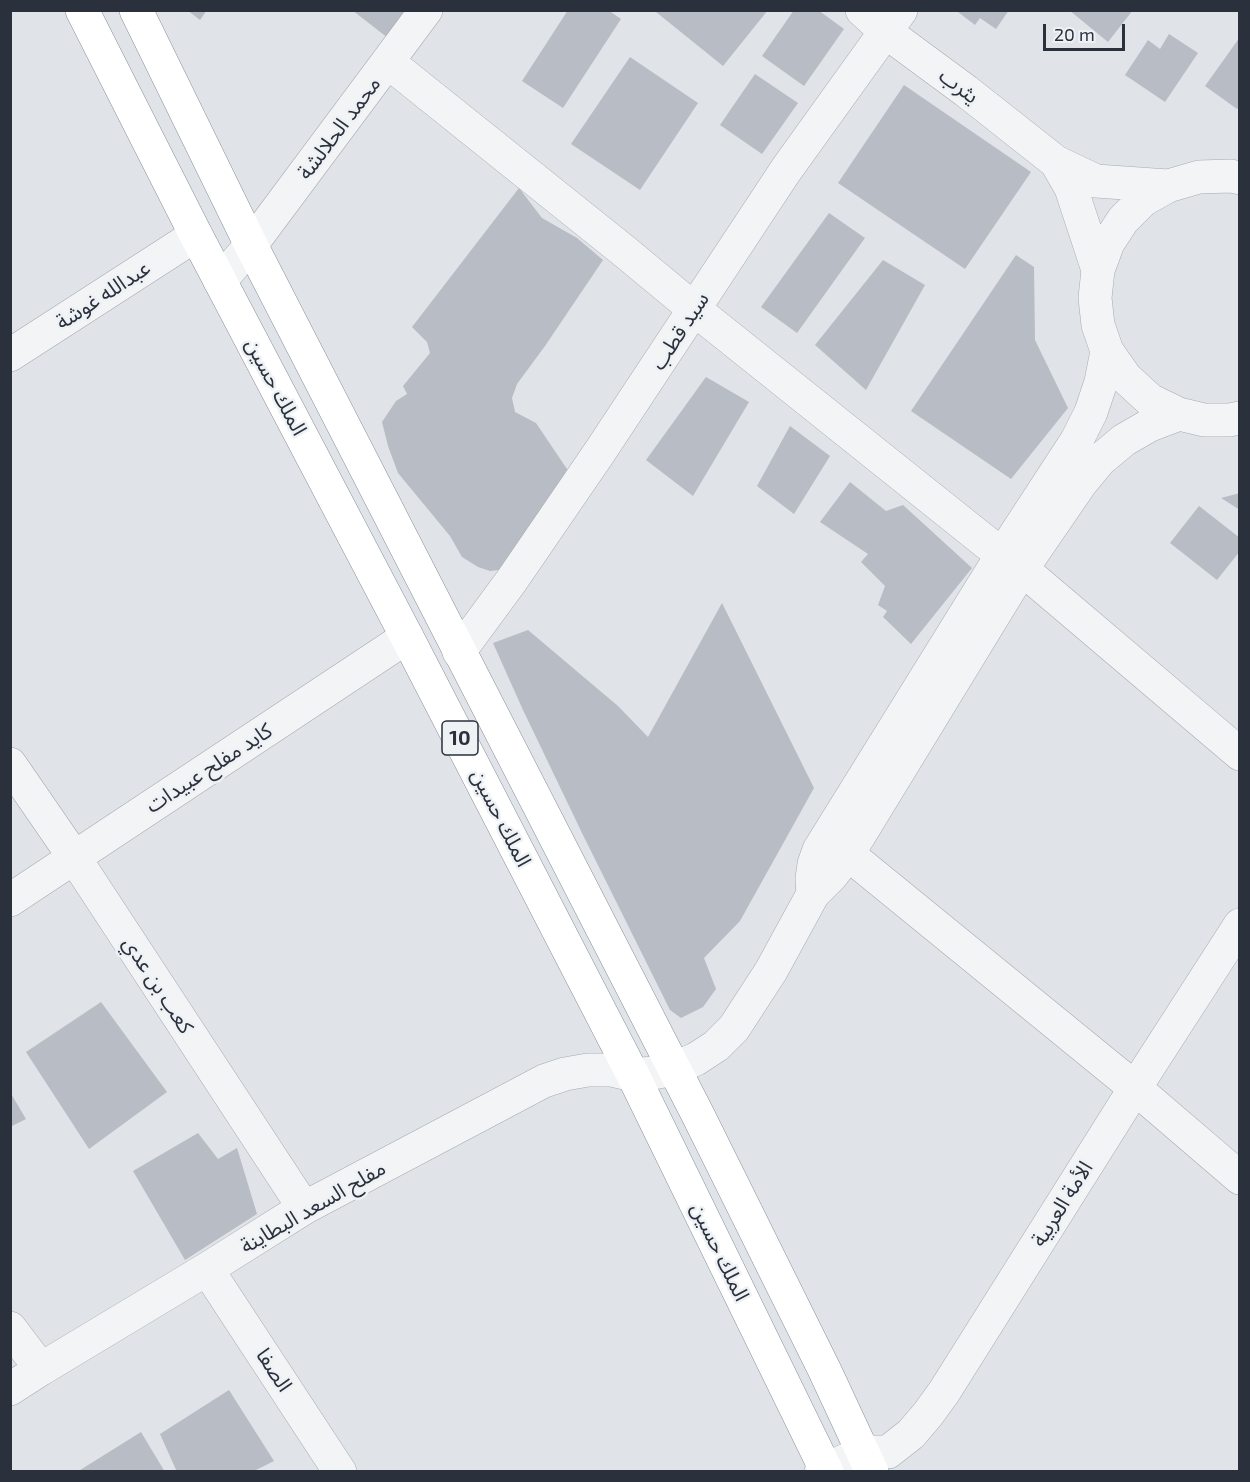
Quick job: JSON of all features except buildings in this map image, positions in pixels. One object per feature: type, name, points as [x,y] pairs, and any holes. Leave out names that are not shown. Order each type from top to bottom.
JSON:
[{"type":"highway","name":"الملك حسين","points":[[82,10],[196,235],[408,637],[633,1075],[786,1385],[824,1470]]},
{"type":"highway","name":"الملك حسين","points":[[136,10],[251,245],[698,1115],[825,1371],[867,1462]]},
{"type":"highway","points":[[786,1385],[825,1371]]},
{"type":"street","name":"محمد الحلالشة","points":[[220,281],[251,245],[426,10]]},
{"type":"street","name":"يثرب","points":[[862,10],[894,21],[966,91],[1056,162]]},
{"type":"street","name":"سيد قطب","points":[[459,652],[512,580],[599,453],[786,170],[894,21]]},
{"type":"street","points":[[388,62],[1012,562],[1239,754]]},
{"type":"street","points":[[1056,162],[1096,181],[1168,186]]},
{"type":"street","points":[[1056,162],[1071,188],[1098,270]]},
{"type":"street","points":[[1239,178],[1199,177],[1168,186],[1143,200],[1123,220],[1108,243],[1098,270],[1095,298],[1098,325],[1107,351],[1126,378],[1150,400],[1179,414],[1204,420],[1239,418]]},
{"type":"street","name":"عبدالله غوشة","points":[[10,356],[196,235]]},
{"type":"street","points":[[698,1115],[701,1078],[707,1061],[716,1046],[734,1028],[765,980],[793,934],[813,894],[832,875],[838,845],[1012,562],[1091,412],[1101,382],[1107,351]]},
{"type":"street","points":[[1012,562],[1100,460],[1124,440],[1150,425],[1179,414]]},
{"type":"street","name":"كايد مفلح عبيدات","points":[[10,900],[408,637]]},
{"type":"street","name":"كعب بن عدي","points":[[10,764],[74,857],[304,1208]]},
{"type":"street","points":[[838,845],[1135,1088],[1239,1178]]},
{"type":"street","name":"الأمة العربية","points":[[824,1470],[867,1462],[888,1452],[911,1434],[928,1414],[951,1382],[1239,925]]},
{"type":"street","name":"مفلح السعد البطاينة","points":[[10,1389],[304,1208],[544,1081],[588,1070],[610,1070],[633,1075],[673,1069],[696,1059],[716,1046]]},
{"type":"street","name":"الصفا","points":[[207,1269],[340,1472]]},
{"type":"street","points":[[10,1328],[41,1369]]}]
